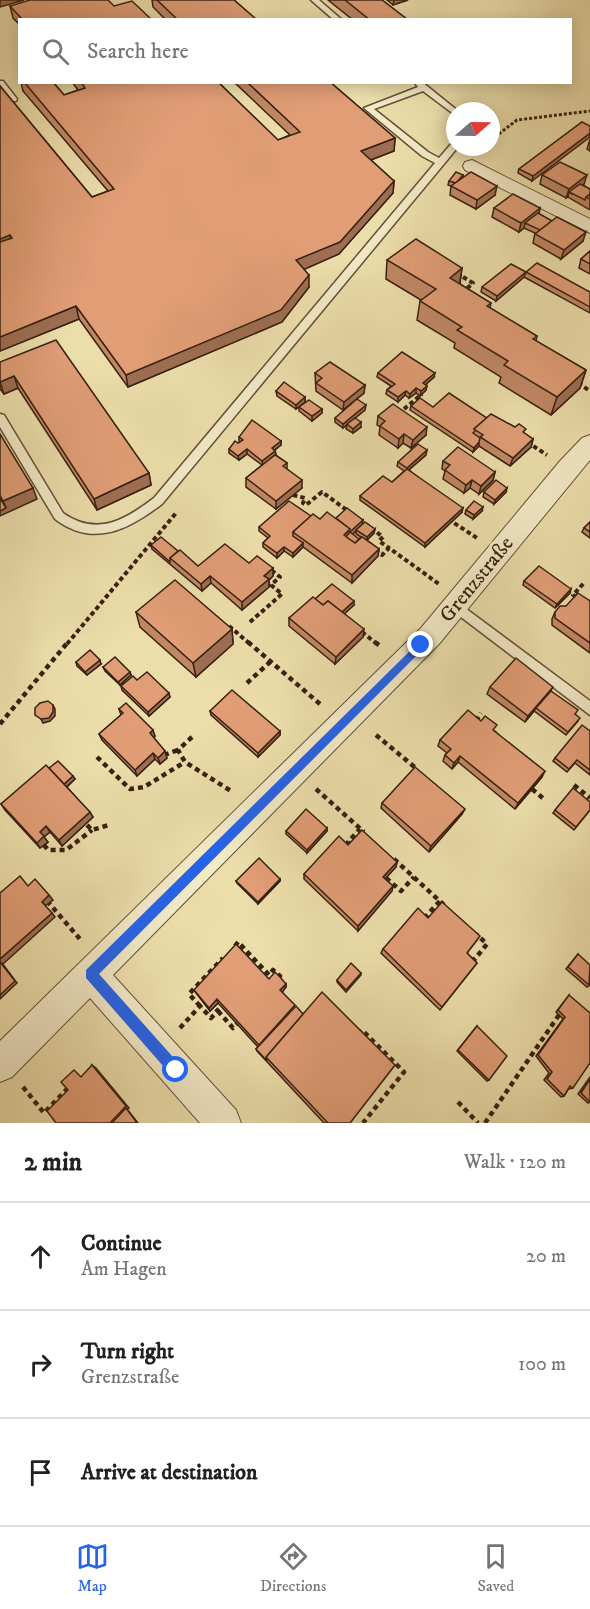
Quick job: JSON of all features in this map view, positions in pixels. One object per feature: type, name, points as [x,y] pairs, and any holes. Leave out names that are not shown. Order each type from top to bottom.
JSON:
[{"type":"street","points":[[472,166],[590,227]]},
{"type":"street","name":"Grenzstraße","points":[[0,1065],[457,607],[538,502],[589,447]]},
{"type":"street","points":[[91,974],[223,1123]]},
{"type":"lane","points":[[315,0],[337,18]]},
{"type":"lane","points":[[0,83],[13,99]]},
{"type":"lane","points":[[439,162],[425,154],[368,108],[420,85],[446,106]]},
{"type":"lane","points":[[0,418],[58,516],[70,527],[94,529],[117,527],[138,518],[158,501],[446,155]]},
{"type":"lane","points":[[457,607],[590,709]]},
{"type":"path","points":[[500,133],[517,120],[531,116],[590,111]]},
{"type":"path","points":[[456,273],[473,283],[459,295]]},
{"type":"path","points":[[573,380],[590,391]]},
{"type":"path","points":[[404,409],[423,393],[419,390]]},
{"type":"path","points":[[522,439],[547,455]]},
{"type":"path","points":[[293,495],[305,498],[303,503],[306,505],[322,492],[383,537],[379,541],[435,581]]},
{"type":"path","points":[[446,517],[477,538]]},
{"type":"path","points":[[366,544],[382,555],[389,548]]},
{"type":"path","points":[[250,622],[282,594],[271,585],[280,577],[265,565]]},
{"type":"path","points":[[582,600],[573,595],[584,584]]},
{"type":"path","points":[[227,625],[320,704]]},
{"type":"path","points":[[360,630],[380,646]]},
{"type":"path","points":[[247,683],[270,662]]},
{"type":"path","points":[[481,713],[475,720],[481,725]]},
{"type":"path","points":[[376,735],[418,771]]},
{"type":"path","points":[[165,755],[178,750],[192,737]]},
{"type":"path","points":[[178,750],[185,762],[231,791]]},
{"type":"path","points":[[97,758],[130,789],[135,790],[146,788],[156,778],[170,773],[185,762]]},
{"type":"path","points":[[574,785],[590,798]]},
{"type":"path","points":[[532,789],[544,799]]},
{"type":"path","points":[[321,793],[368,836]]},
{"type":"path","points":[[87,825],[92,830]]},
{"type":"path","points":[[44,845],[48,850],[66,850],[92,830],[109,825]]},
{"type":"path","points":[[352,846],[348,843],[360,829]]},
{"type":"path","points":[[391,857],[447,908]]},
{"type":"path","points":[[386,878],[401,891],[414,878]]},
{"type":"path","points":[[45,899],[80,939]]},
{"type":"path","points":[[429,919],[426,916],[440,901]]},
{"type":"path","points":[[466,954],[474,960],[487,944],[471,929]]},
{"type":"path","points":[[237,1024],[233,1028],[216,1009],[211,1018],[189,994],[238,942],[269,975],[273,970],[280,976],[277,978]]},
{"type":"path","points":[[172,1037],[200,1006]]},
{"type":"path","points":[[485,1123],[559,1015]]},
{"type":"path","points":[[357,1035],[362,1030],[404,1071],[363,1123]]},
{"type":"path","points":[[23,1087],[44,1113],[68,1089]]},
{"type":"path","points":[[458,1102],[478,1123]]},
{"type":"building","points":[[30,0],[108,0],[114,6],[132,1],[150,18],[21,18],[10,6]]},
{"type":"building","points":[[157,0],[234,0],[255,18],[176,18]]},
{"type":"building","points":[[345,0],[382,0],[405,18],[368,18]]},
{"type":"building","points":[[26,84],[55,84],[64,95],[85,88],[82,84],[220,84],[278,140],[300,132],[249,84],[332,84],[395,138],[361,151],[394,181],[340,242],[296,260],[309,275],[281,310],[126,375],[76,306],[0,337],[0,242],[12,238],[10,235],[0,239],[0,86],[92,197],[114,189]]},
{"type":"building","points":[[582,122],[590,126],[590,133],[533,176],[519,169]]},
{"type":"building","points":[[560,162],[587,175],[569,189],[542,175]]},
{"type":"building","points":[[456,172],[463,175],[456,183],[449,181]]},
{"type":"building","points":[[471,172],[497,186],[477,200],[451,186]]},
{"type":"building","points":[[580,184],[590,189],[590,194],[585,200],[569,192]]},
{"type":"building","points":[[513,194],[540,208],[521,223],[494,208]]},
{"type":"building","points":[[538,213],[552,221],[540,230],[525,223]]},
{"type":"building","points":[[557,217],[586,232],[564,250],[535,234]]},
{"type":"building","points":[[416,239],[462,268],[450,278],[491,303],[487,306],[537,336],[533,339],[586,370],[557,397],[504,365],[508,361],[457,330],[462,327],[420,301],[436,289],[387,260]]},
{"type":"building","points":[[590,251],[590,264],[581,259]]},
{"type":"building","points":[[537,263],[590,292],[590,307],[526,272]]},
{"type":"building","points":[[511,264],[526,272],[497,296],[482,287]]},
{"type":"building","points":[[56,340],[149,473],[94,499],[14,376],[0,382],[0,362]]},
{"type":"building","points":[[402,352],[435,373],[423,383],[427,386],[421,391],[416,388],[410,394],[406,391],[398,397],[387,390],[395,384],[378,373]]},
{"type":"building","points":[[330,362],[365,385],[344,402],[316,383],[322,378],[315,373]]},
{"type":"building","points":[[284,382],[305,397],[296,405],[276,391]]},
{"type":"building","points":[[449,393],[487,418],[474,429],[476,430],[473,433],[480,438],[474,448],[411,406],[420,398],[433,407]]},
{"type":"building","points":[[357,399],[366,405],[343,424],[335,418]]},
{"type":"building","points":[[309,400],[322,409],[312,416],[299,407]]},
{"type":"building","points":[[393,404],[427,427],[413,440],[404,434],[399,439],[380,426],[385,421],[378,416]]},
{"type":"building","points":[[491,414],[515,427],[519,424],[526,429],[523,432],[533,439],[513,458],[480,437],[483,435],[474,429]]},
{"type":"building","points":[[355,418],[361,422],[353,429],[347,424]]},
{"type":"building","points":[[252,420],[281,441],[272,448],[275,451],[262,461],[247,449],[238,456],[229,449],[235,441],[238,443],[243,440],[239,437]]},
{"type":"building","points":[[0,434],[33,488],[3,501],[0,495]]},
{"type":"building","points":[[418,444],[427,450],[407,468],[398,462]]},
{"type":"building","points":[[458,447],[495,472],[481,486],[472,480],[466,485],[445,470],[450,465],[443,461]]},
{"type":"building","points":[[275,455],[287,463],[283,466],[302,480],[276,501],[246,478]]},
{"type":"building","points":[[407,469],[463,508],[425,543],[360,496],[383,476],[392,482]]},
{"type":"building","points":[[496,480],[507,488],[495,500],[484,492]]},
{"type":"building","points":[[0,498],[6,508],[0,511]]},
{"type":"building","points":[[289,501],[311,516],[293,532],[293,536],[303,543],[293,553],[284,547],[277,553],[263,543],[270,536],[259,527]]},
{"type":"building","points":[[474,501],[483,507],[474,515],[466,510]]},
{"type":"building","points":[[347,508],[363,520],[350,532],[348,531],[350,529],[336,518]]},
{"type":"building","points":[[327,512],[350,529],[344,535],[349,539],[355,543],[362,537],[379,549],[352,575],[293,532],[313,514],[320,519]]},
{"type":"building","points":[[365,522],[375,529],[367,537],[356,530]]},
{"type":"building","points":[[590,522],[590,532],[584,528]]},
{"type":"building","points":[[350,532],[359,539],[355,543],[346,537]]},
{"type":"building","points":[[161,537],[178,551],[170,558],[170,562],[151,545]]},
{"type":"building","points":[[225,544],[249,563],[257,556],[273,568],[264,576],[269,579],[242,602],[210,576],[201,584],[170,558],[180,550],[198,566]]},
{"type":"building","points":[[539,566],[571,589],[557,604],[524,581]]},
{"type":"building","points":[[175,580],[232,629],[193,663],[136,612]]},
{"type":"building","points":[[332,584],[354,601],[342,612],[328,601],[323,605],[315,599]]},
{"type":"building","points":[[578,593],[590,601],[590,643],[555,618],[555,612],[560,606],[566,606]]},
{"type":"building","points":[[313,597],[323,605],[328,601],[364,629],[336,657],[289,618]]},
{"type":"building","points":[[90,650],[100,660],[85,672],[76,662]]},
{"type":"building","points":[[115,657],[130,672],[118,682],[103,667]]},
{"type":"building","points":[[516,658],[553,687],[528,716],[490,687]]},
{"type":"building","points":[[147,672],[169,693],[148,712],[121,686],[133,676],[137,680]]},
{"type":"building","points":[[232,690],[280,731],[258,753],[210,711]]},
{"type":"building","points":[[551,691],[578,710],[575,714],[580,718],[568,732],[536,708]]},
{"type":"building","points":[[48,701],[53,705],[53,712],[49,718],[41,719],[35,715],[35,708],[40,703]]},
{"type":"building","points":[[126,703],[153,730],[150,733],[165,751],[158,758],[153,753],[135,770],[99,734],[123,713],[119,709]]},
{"type":"building","points":[[468,710],[481,721],[485,716],[497,725],[493,730],[545,771],[518,803],[460,756],[454,763],[445,755],[451,749],[440,740]]},
{"type":"building","points":[[582,725],[590,731],[590,770],[577,760],[569,769],[555,758]]},
{"type":"building","points":[[58,761],[73,776],[64,784],[49,768]]},
{"type":"building","points":[[46,765],[90,812],[59,840],[46,826],[40,832],[44,836],[37,843],[1,804]]},
{"type":"building","points":[[415,767],[465,809],[431,846],[382,803]]},
{"type":"building","points":[[573,788],[590,802],[590,810],[576,827],[555,810]]},
{"type":"building","points":[[306,809],[327,828],[307,850],[286,831]]},
{"type":"building","points":[[362,830],[397,862],[383,877],[393,886],[358,926],[304,874],[339,836],[348,845]]},
{"type":"building","points":[[259,858],[280,879],[258,902],[236,881]]},
{"type":"building","points":[[20,876],[28,886],[35,879],[49,895],[42,902],[52,913],[0,959],[0,893]]},
{"type":"building","points":[[442,902],[480,936],[467,953],[477,963],[442,1007],[383,949],[418,908],[428,918]]},
{"type":"building","points":[[236,944],[269,979],[275,972],[280,977],[286,984],[280,990],[295,1005],[259,1045],[217,999],[209,1008],[194,990]]},
{"type":"building","points":[[578,954],[590,965],[589,985],[568,967]]},
{"type":"building","points":[[0,962],[15,981],[0,995]]},
{"type":"building","points":[[351,963],[361,973],[346,990],[337,980]]},
{"type":"building","points":[[322,992],[395,1065],[350,1123],[328,1123],[266,1057]]},
{"type":"building","points":[[569,995],[590,1013],[590,1063],[573,1088],[570,1086],[564,1096],[547,1079],[552,1072],[538,1055],[565,1017],[558,1010]]},
{"type":"building","points":[[296,1006],[303,1014],[266,1057],[267,1061],[256,1049]]},
{"type":"building","points":[[477,1026],[507,1056],[489,1080],[458,1050]]},
{"type":"building","points":[[92,1065],[126,1106],[110,1123],[56,1123],[47,1111],[68,1090],[61,1082],[74,1070],[81,1077]]},
{"type":"building","points":[[590,1079],[590,1102],[581,1093]]},
{"type":"building","points":[[126,1108],[137,1123],[112,1123]]},
{"type":"route","points":[[176,1070],[91,974],[421,645]]}]
